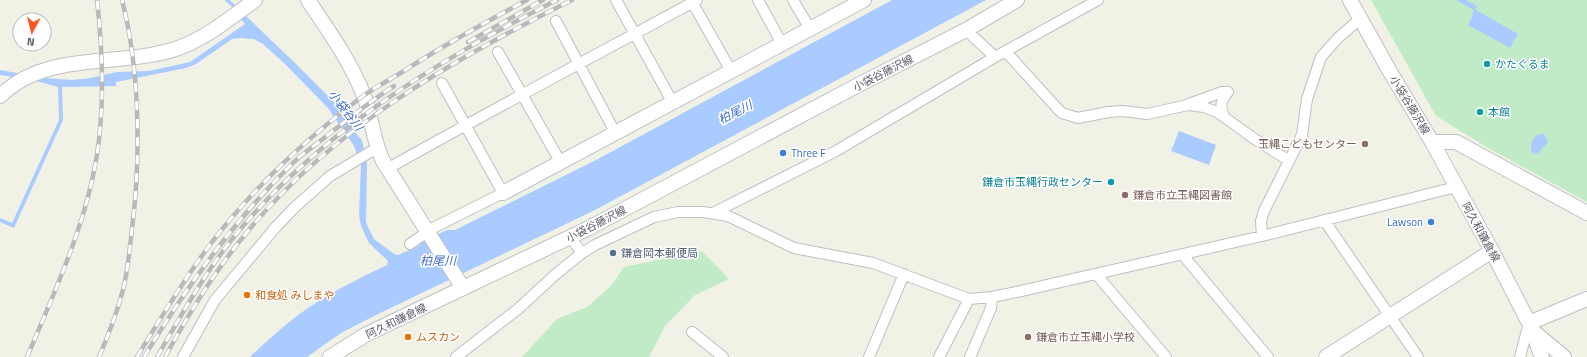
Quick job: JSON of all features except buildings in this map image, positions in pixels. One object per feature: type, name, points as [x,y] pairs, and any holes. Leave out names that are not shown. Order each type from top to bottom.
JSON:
[{"type":"main road","points":[[0,96],[17,81],[42,70],[79,63],[142,56],[173,50],[210,31],[255,0]]},
{"type":"main road","points":[[308,0],[350,67],[364,96],[372,124],[372,151],[387,168],[463,288]]},
{"type":"main road","points":[[503,193],[616,134],[864,0]]},
{"type":"main road","name":"小袋谷藤沢線","points":[[463,288],[570,237],[966,30],[1017,0]]},
{"type":"main road","name":"小袋谷藤沢線","points":[[1350,0],[1389,70],[1432,142],[1456,142],[1587,213]]},
{"type":"main road","name":"阿久和鎌倉線","points":[[1432,142],[1492,251],[1531,327],[1542,357]]},
{"type":"main road","points":[[1326,357],[1492,251]]},
{"type":"main road","name":"阿久和鎌倉線","points":[[330,357],[365,336],[463,288]]},
{"type":"main road","points":[[1531,327],[1587,299]]},
{"type":"main road","name":"阿久和鎌倉線","points":[[1531,327],[1564,357]]},
{"type":"street","points":[[616,0],[673,103]]},
{"type":"street","points":[[758,0],[782,44]]},
{"type":"street","points":[[793,0],[810,29]]},
{"type":"street","points":[[713,213],[836,151],[995,57],[1098,0]]},
{"type":"street","points":[[387,168],[579,63],[634,35],[693,1],[731,71]]},
{"type":"street","points":[[1262,236],[1261,221],[1264,211],[1288,160],[1302,135],[1307,99],[1321,57],[1338,38],[1361,18]]},
{"type":"street","points":[[556,21],[616,134]]},
{"type":"street","points":[[966,30],[995,57]]},
{"type":"street","points":[[498,52],[561,163]]},
{"type":"street","points":[[1006,52],[1056,107],[1062,113],[1069,116],[1078,118],[1108,112],[1123,111],[1147,114],[1188,104],[1222,92],[1228,92],[1221,106],[1224,117]]},
{"type":"street","points":[[410,244],[433,228],[503,193],[442,83]]},
{"type":"street","points":[[1188,104],[1204,107],[1217,112],[1256,140],[1288,160]]},
{"type":"street","points":[[183,357],[215,300],[275,228],[322,182],[355,160],[372,151]]},
{"type":"street","points":[[456,357],[518,309],[556,274],[582,253],[595,245],[654,217],[678,212],[713,213],[728,216],[794,248],[873,263],[969,298],[992,297],[1096,274],[1262,236],[1456,187]]},
{"type":"street","points":[[1324,220],[1418,357]]},
{"type":"street","points":[[570,237],[582,253]]},
{"type":"street","points":[[1182,254],[1268,357]]},
{"type":"street","points":[[869,357],[904,274]]},
{"type":"street","points":[[1096,274],[1166,357]]},
{"type":"street","points":[[970,357],[991,308],[992,297]]},
{"type":"street","points":[[939,357],[969,298]]},
{"type":"street","points":[[1520,357],[1531,327]]},
{"type":"street","points":[[692,332],[723,357]]},
{"type":"green space","points":[[1371,0],[1587,0],[1587,202],[1490,149],[1436,116]]},
{"type":"green space","points":[[702,251],[729,279],[695,295],[665,326],[649,357],[522,357],[557,319],[587,307],[610,287],[624,267]]},
{"type":"water","name":"柏尾川","points":[[892,0],[986,0],[595,210],[341,333],[307,357],[250,357],[305,310],[341,288],[387,265],[388,261],[369,243],[361,226],[359,215],[361,166],[354,146],[328,108],[286,65],[263,44],[254,39],[232,39],[196,64],[186,68],[116,82],[116,86],[62,87],[63,120],[14,228],[0,222],[0,218],[12,223],[59,120],[58,87],[33,80],[0,75],[0,70],[46,78],[72,80],[91,78],[117,72],[149,71],[190,62],[245,24],[232,9],[237,5],[246,16],[334,102],[362,140],[367,164],[366,223],[374,239],[394,254],[398,255],[419,246],[421,242],[447,230],[455,230],[598,159]]},
{"type":"water","points":[[1456,0],[1466,0],[1477,6],[1476,10],[1518,34],[1510,48],[1468,25],[1474,10]]},
{"type":"water","points":[[1179,131],[1216,145],[1209,165],[1171,151]]},
{"type":"water","points":[[1540,134],[1544,134],[1548,142],[1538,153],[1534,154],[1531,150],[1531,145],[1534,138]]},
{"type":"waterway","name":"小袋谷川","points":[[227,0],[237,9]]},
{"type":"railway","points":[[27,357],[62,274],[82,218],[96,160],[100,130],[102,81],[97,0]]},
{"type":"railway","points":[[99,357],[113,322],[124,286],[128,265],[137,173],[138,143],[135,84],[128,27],[122,0]]},
{"type":"railway","points":[[137,357],[181,286],[225,225],[261,185],[301,147],[342,112],[372,90],[479,26],[527,0]]},
{"type":"railway","points":[[468,42],[543,0]]},
{"type":"railway","points":[[157,357],[197,289],[231,241],[276,190],[312,157],[349,126],[430,71],[471,46],[557,0]]},
{"type":"railway","points":[[165,357],[204,292],[236,246],[281,194],[318,160],[357,128],[440,72],[484,46],[572,0]]},
{"type":"railway","points":[[144,357],[194,279],[231,231],[271,185],[304,153],[394,86]]},
{"type":"place","name":"かたぐるま","points":[[1487,64]]},
{"type":"place","name":"本館","points":[[1480,112]]},
{"type":"place","name":"玉縄こどもセンター","points":[[1365,144]]},
{"type":"place","name":"Three F","points":[[783,153]]},
{"type":"place","name":"鎌倉市玉縄行政センター","points":[[1111,182]]},
{"type":"place","name":"鎌倉市立玉縄図書館","points":[[1125,195]]},
{"type":"place","name":"Lawson","points":[[1431,222]]},
{"type":"place","name":"鎌倉岡本郵便局","points":[[613,253]]},
{"type":"place","name":"和食処 みしまや","points":[[247,295]]},
{"type":"place","name":"ムスカン","points":[[408,337]]},
{"type":"place","name":"鎌倉市立玉縄小学校","points":[[1028,337]]}]
